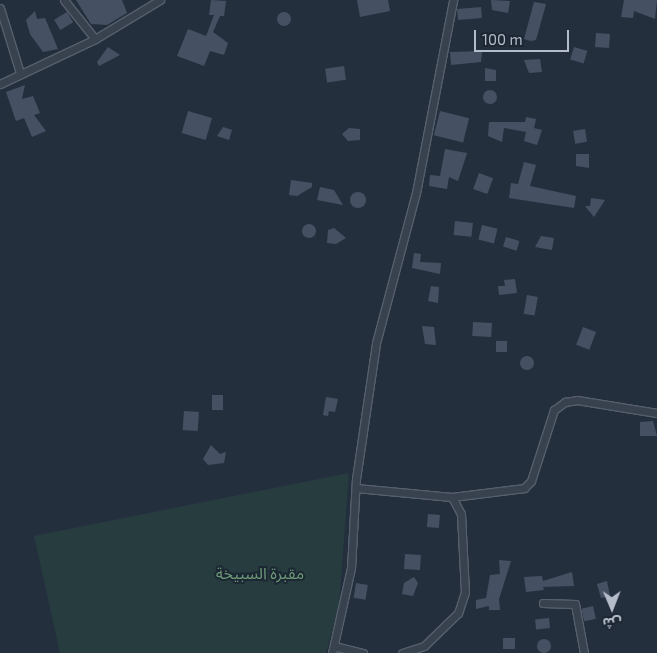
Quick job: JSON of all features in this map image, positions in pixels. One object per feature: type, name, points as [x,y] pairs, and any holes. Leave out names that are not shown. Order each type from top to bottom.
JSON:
[{"type":"street","points":[[64,0],[96,39]]},
{"type":"street","points":[[362,653],[333,649],[351,568],[356,488],[380,321],[416,192],[453,0]]},
{"type":"street","points":[[0,84],[96,39],[156,1]]},
{"type":"street","points":[[0,8],[1,18],[20,73]]},
{"type":"street","points":[[356,488],[452,497],[524,488],[531,481],[554,410],[565,402],[577,400],[657,413]]},
{"type":"street","points":[[402,653],[413,652],[440,634],[458,612],[465,592],[461,514],[452,497]]},
{"type":"street","points":[[543,603],[575,604],[584,653]]},
{"type":"green space","name":"مقبرة السبيخة","points":[[349,473],[339,605],[326,653],[60,653],[34,536]]},
{"type":"building","points":[[76,0],[122,0],[127,13],[107,25],[91,24]]},
{"type":"building","points":[[211,0],[226,1],[224,16],[220,16],[213,32],[228,43],[224,55],[210,51],[204,66],[177,56],[188,29],[206,36],[214,15],[209,15]]},
{"type":"building","points":[[357,0],[388,0],[390,11],[360,17]]},
{"type":"building","points":[[491,0],[510,1],[508,13],[492,10]]},
{"type":"building","points":[[624,0],[657,0],[655,19],[634,11],[633,18],[621,17]]},
{"type":"building","points":[[534,2],[546,4],[536,40],[531,41],[524,39]]},
{"type":"building","points":[[481,7],[482,18],[458,20],[457,9]]},
{"type":"building","points":[[35,11],[37,19],[45,18],[58,49],[43,52],[30,34],[26,20]]},
{"type":"building","points":[[67,12],[73,22],[60,30],[54,20]]},
{"type":"building","points":[[281,12],[287,12],[291,19],[287,26],[281,26],[277,22],[277,16]]},
{"type":"building","points":[[596,33],[610,34],[609,48],[595,47]]},
{"type":"building","points":[[108,47],[120,55],[99,66],[97,62]]},
{"type":"building","points":[[574,47],[587,51],[584,64],[570,59]]},
{"type":"building","points":[[482,51],[481,62],[451,65],[450,52]]},
{"type":"building","points":[[540,59],[542,72],[529,73],[524,60]]},
{"type":"building","points":[[344,66],[346,80],[327,83],[325,69]]},
{"type":"building","points":[[485,68],[496,70],[496,81],[485,81]]},
{"type":"building","points":[[25,85],[22,99],[33,96],[40,113],[34,115],[46,131],[32,137],[24,118],[16,121],[6,92]]},
{"type":"building","points":[[487,90],[493,90],[497,97],[493,104],[487,104],[483,100],[483,94]]},
{"type":"building","points":[[188,111],[212,118],[206,140],[182,133]]},
{"type":"building","points":[[440,111],[469,118],[463,143],[434,135]]},
{"type":"building","points":[[526,117],[536,119],[534,128],[542,130],[537,145],[524,141],[526,132],[504,128],[502,142],[488,136],[489,122],[525,122]]},
{"type":"building","points":[[223,127],[232,130],[229,140],[217,136]]},
{"type":"building","points":[[349,128],[360,129],[360,140],[348,141],[342,134]]},
{"type":"building","points":[[585,129],[587,142],[575,144],[573,131]]},
{"type":"building","points":[[445,149],[467,153],[458,181],[449,177],[447,189],[429,186],[430,175],[440,176]]},
{"type":"building","points":[[576,154],[589,154],[589,168],[576,166]]},
{"type":"building","points":[[524,162],[536,165],[530,186],[576,196],[574,208],[509,198],[511,183],[518,184]]},
{"type":"building","points":[[479,173],[493,178],[487,194],[473,189]]},
{"type":"building","points":[[291,180],[312,183],[312,187],[297,196],[289,195]]},
{"type":"building","points":[[320,187],[334,190],[343,205],[317,200]]},
{"type":"building","points":[[358,192],[366,200],[358,208],[350,200]]},
{"type":"building","points":[[591,198],[605,200],[594,217],[585,206],[590,206]]},
{"type":"building","points":[[455,221],[473,223],[471,237],[454,235]]},
{"type":"building","points":[[306,224],[312,224],[316,231],[312,238],[306,238],[302,234],[302,228]]},
{"type":"building","points":[[482,225],[498,229],[494,243],[478,240]]},
{"type":"building","points":[[334,228],[346,238],[336,244],[327,243],[328,230]]},
{"type":"building","points":[[541,236],[554,238],[552,250],[535,247]]},
{"type":"building","points":[[506,237],[519,241],[516,251],[503,247]]},
{"type":"building","points":[[414,253],[421,254],[420,262],[441,263],[440,274],[412,268]]},
{"type":"building","points":[[515,279],[517,293],[499,295],[498,286],[505,286],[504,280]]},
{"type":"building","points":[[431,286],[439,287],[438,303],[428,301]]},
{"type":"building","points":[[527,295],[538,297],[535,316],[524,314]]},
{"type":"building","points":[[473,322],[492,323],[491,337],[472,336]]},
{"type":"building","points":[[422,326],[434,327],[436,345],[425,344]]},
{"type":"building","points":[[583,327],[596,332],[589,350],[576,345]]},
{"type":"building","points":[[496,341],[507,341],[507,352],[496,352]]},
{"type":"building","points":[[527,356],[532,358],[534,363],[532,368],[527,370],[522,368],[520,363],[522,358]]},
{"type":"building","points":[[212,395],[223,395],[223,410],[212,410]]},
{"type":"building","points":[[326,397],[338,399],[335,412],[329,411],[328,416],[323,415]]},
{"type":"building","points":[[184,411],[199,412],[198,431],[183,430]]},
{"type":"building","points":[[653,421],[657,436],[640,436],[640,422]]},
{"type":"building","points":[[211,445],[220,454],[226,452],[224,463],[208,465],[203,459]]},
{"type":"building","points":[[428,514],[440,515],[439,528],[427,527]]},
{"type":"building","points":[[405,554],[421,555],[420,570],[404,569]]},
{"type":"building","points":[[499,560],[511,561],[499,599],[500,610],[489,610],[489,606],[476,609],[476,600],[486,598],[490,575],[500,574]]},
{"type":"building","points":[[572,572],[574,586],[543,587],[544,590],[526,592],[524,577],[542,576],[543,581]]},
{"type":"building","points":[[414,577],[418,583],[413,596],[402,594],[404,583]]},
{"type":"building","points":[[607,581],[610,596],[601,598],[597,584]]},
{"type":"building","points":[[356,583],[368,585],[366,600],[354,598]]},
{"type":"building","points":[[593,606],[596,619],[584,621],[581,609]]},
{"type":"building","points":[[549,618],[550,628],[536,629],[535,619]]},
{"type":"building","points":[[503,638],[515,638],[515,649],[503,649]]},
{"type":"building","points":[[544,639],[549,641],[551,646],[549,651],[544,653],[539,651],[537,646],[539,641]]}]
